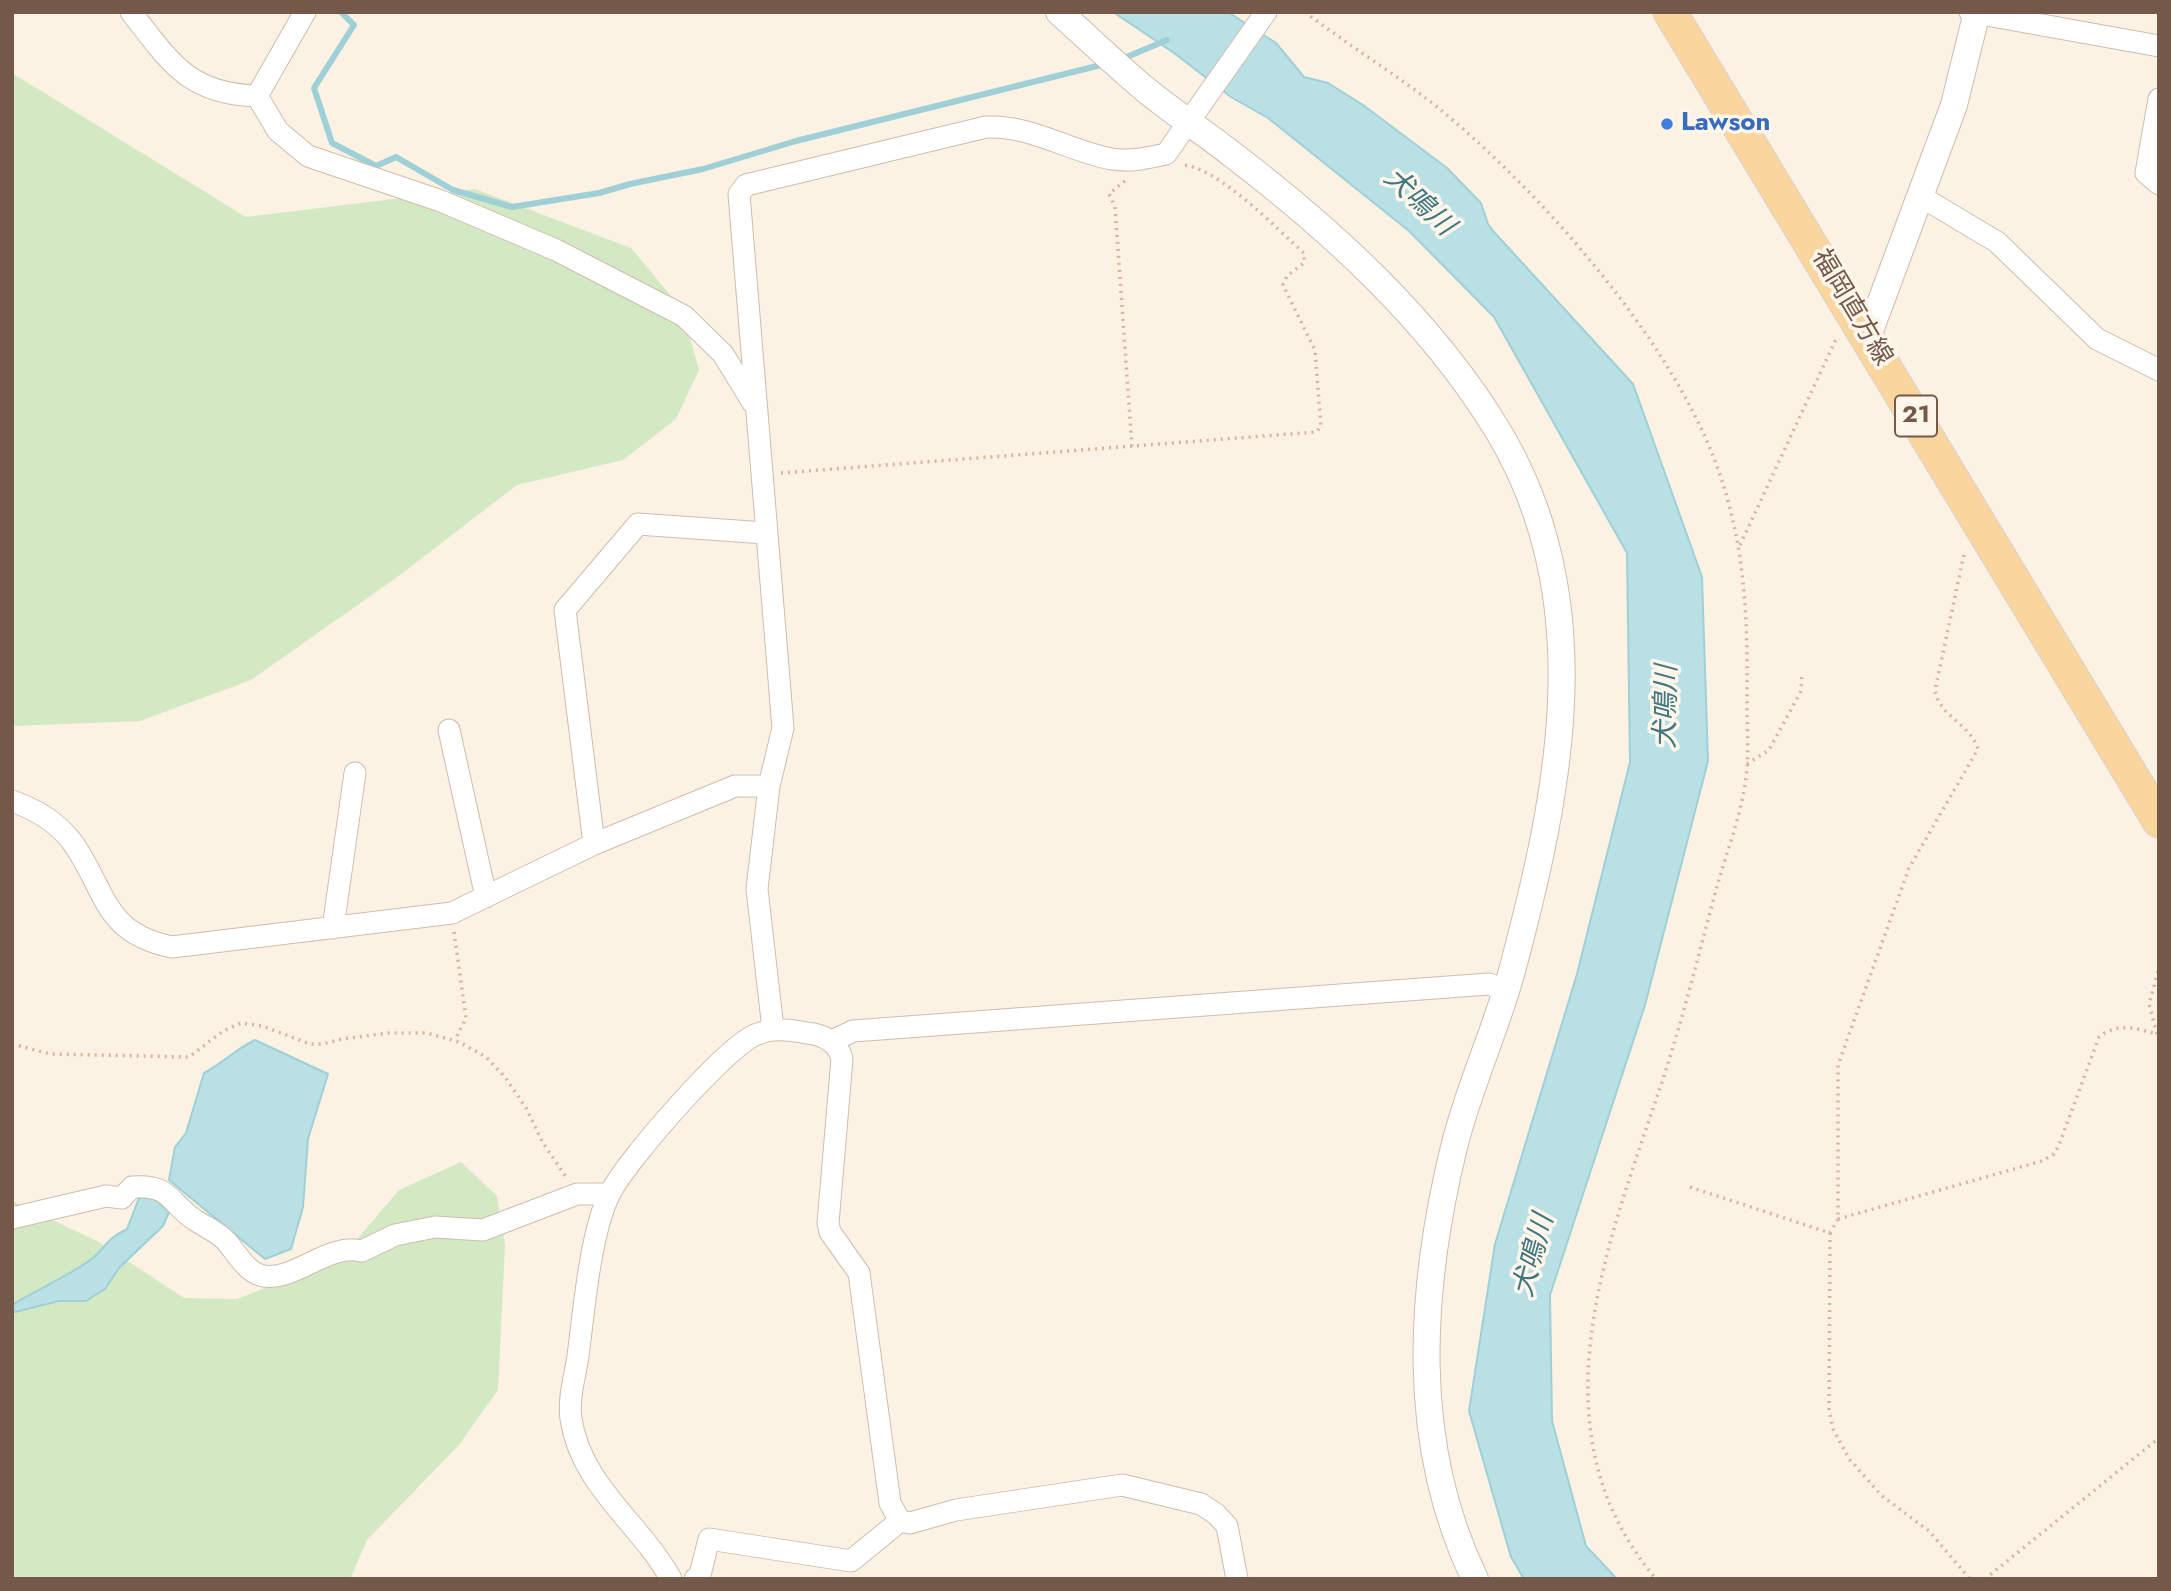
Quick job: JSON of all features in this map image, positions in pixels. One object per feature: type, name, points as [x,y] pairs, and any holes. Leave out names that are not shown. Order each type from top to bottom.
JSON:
[{"type":"main road","name":"福岡直方線","points":[[1670,12],[2159,821]]},
{"type":"street","points":[[131,12],[162,51],[188,77],[211,90],[257,96]]},
{"type":"street","points":[[257,96],[305,12]]},
{"type":"street","points":[[1059,12],[1189,123],[1232,154],[1325,230],[1425,332],[1497,428],[1542,527],[1558,610],[1562,661],[1558,750],[1541,863],[1506,990],[1455,1143],[1437,1223],[1428,1297],[1427,1400],[1435,1467],[1447,1510],[1475,1579]]},
{"type":"street","points":[[773,1029],[757,889],[769,786],[782,728],[739,194],[746,184],[986,127],[1022,129],[1086,152],[1137,161],[1167,154],[1266,12]]},
{"type":"street","points":[[1970,12],[2159,46]]},
{"type":"street","points":[[1861,324],[1920,196],[1954,105],[1977,13]]},
{"type":"street","points":[[257,96],[278,131],[309,156],[441,201],[556,250],[684,316],[723,354],[756,408]]},
{"type":"street","points":[[2159,99],[2146,173],[2159,184]]},
{"type":"street","points":[[1920,196],[1997,242],[2097,338],[2159,370]]},
{"type":"street","points":[[594,844],[565,610],[638,524],[765,533]]},
{"type":"street","points":[[449,730],[486,897]]},
{"type":"street","points":[[333,928],[355,772]]},
{"type":"street","points":[[12,801],[36,810],[73,843],[111,910],[126,929],[148,942],[172,947],[452,913],[594,844],[735,786],[769,786]]},
{"type":"street","points":[[832,1041],[853,1031],[1489,984],[1506,990]]},
{"type":"street","points":[[671,1579],[658,1555],[623,1517],[584,1463],[571,1419],[592,1257],[609,1194],[675,1108],[746,1041],[773,1029],[819,1034],[832,1041],[842,1059],[828,1223],[830,1232],[859,1273],[890,1503],[900,1521],[910,1523],[956,1510],[1122,1485],[1201,1504],[1216,1514],[1227,1526],[1237,1579]]},
{"type":"street","points":[[12,1218],[107,1196],[122,1198],[132,1187],[151,1186],[170,1194],[192,1218],[223,1237],[248,1268],[261,1275],[278,1275],[348,1248],[362,1251],[395,1235],[435,1227],[483,1230],[577,1194],[609,1194]]},
{"type":"street","points":[[695,1579],[700,1575],[709,1539],[851,1561],[900,1521]]},
{"type":"path","points":[[1305,12],[1436,107],[1520,184],[1612,290],[1650,342],[1707,444],[1728,500],[1740,545],[1748,677],[1746,780],[1667,1068],[1609,1248],[1596,1309],[1589,1362],[1588,1424],[1595,1468],[1606,1502],[1621,1530],[1656,1579]]},
{"type":"path","points":[[761,475],[1316,432],[1321,427],[1315,350],[1283,285],[1287,276],[1304,263],[1304,253],[1241,195],[1199,168],[1176,165]]},
{"type":"path","points":[[1132,447],[1115,207],[1109,194],[1126,180],[1134,178]]},
{"type":"path","points":[[1740,545],[1840,327],[1861,324]]},
{"type":"path","points":[[1970,1579],[1929,1531],[1882,1496],[1850,1460],[1833,1429],[1829,1409],[1830,1233],[1838,1219],[1838,1065],[1909,868],[1978,749],[1975,739],[1936,700],[1935,690],[1968,537],[1979,520]]},
{"type":"path","points":[[1747,764],[1769,750],[1801,691],[1802,673]]},
{"type":"path","points":[[452,913],[466,1018],[455,1041]]},
{"type":"path","points":[[1838,1219],[2009,1171],[2054,1154],[2099,1037],[2108,1029],[2124,1027],[2158,1034],[2149,1004],[2159,968]]},
{"type":"path","points":[[12,1044],[50,1054],[188,1057],[223,1031],[241,1023],[263,1026],[310,1044],[388,1033],[427,1033],[455,1041],[486,1057],[505,1077],[577,1194]]},
{"type":"path","points":[[1690,1187],[1830,1233]]},
{"type":"path","points":[[1985,1579],[2159,1438]]},
{"type":"green space","points":[[12,73],[246,217],[475,189],[631,248],[682,309],[699,370],[676,419],[623,460],[517,485],[396,578],[251,680],[140,721],[12,726]]},
{"type":"green space","points":[[461,1162],[497,1196],[505,1245],[498,1390],[459,1445],[367,1540],[350,1579],[12,1579],[12,1201],[97,1241],[184,1298],[237,1299],[342,1257],[399,1190]]},
{"type":"water","name":"犬鳴川","points":[[1113,12],[1228,12],[1276,43],[1304,77],[1328,83],[1363,105],[1447,168],[1481,203],[1488,224],[1494,232],[1633,384],[1702,577],[1708,761],[1645,1005],[1550,1295],[1552,1421],[1586,1546],[1617,1579],[1524,1579],[1511,1557],[1469,1411],[1495,1244],[1577,974],[1630,762],[1627,553],[1494,317],[1409,231],[1268,118],[1231,97],[1174,53]]},
{"type":"water","points":[[255,1040],[328,1074],[308,1139],[303,1207],[291,1249],[265,1259],[169,1180],[175,1147],[186,1133],[204,1073]]},
{"type":"water","points":[[153,1197],[169,1212],[163,1226],[119,1268],[105,1289],[86,1301],[59,1301],[15,1312],[12,1309],[12,1305],[94,1257],[111,1239],[127,1229],[139,1198]]},
{"type":"waterway","points":[[341,12],[354,25],[314,88],[332,143],[376,166],[396,157],[453,190],[512,207],[599,193],[703,169],[796,141],[1105,64]]},
{"type":"waterway","points":[[1122,59],[1167,40]]},
{"type":"place","name":"Lawson","points":[[1667,124]]}]
